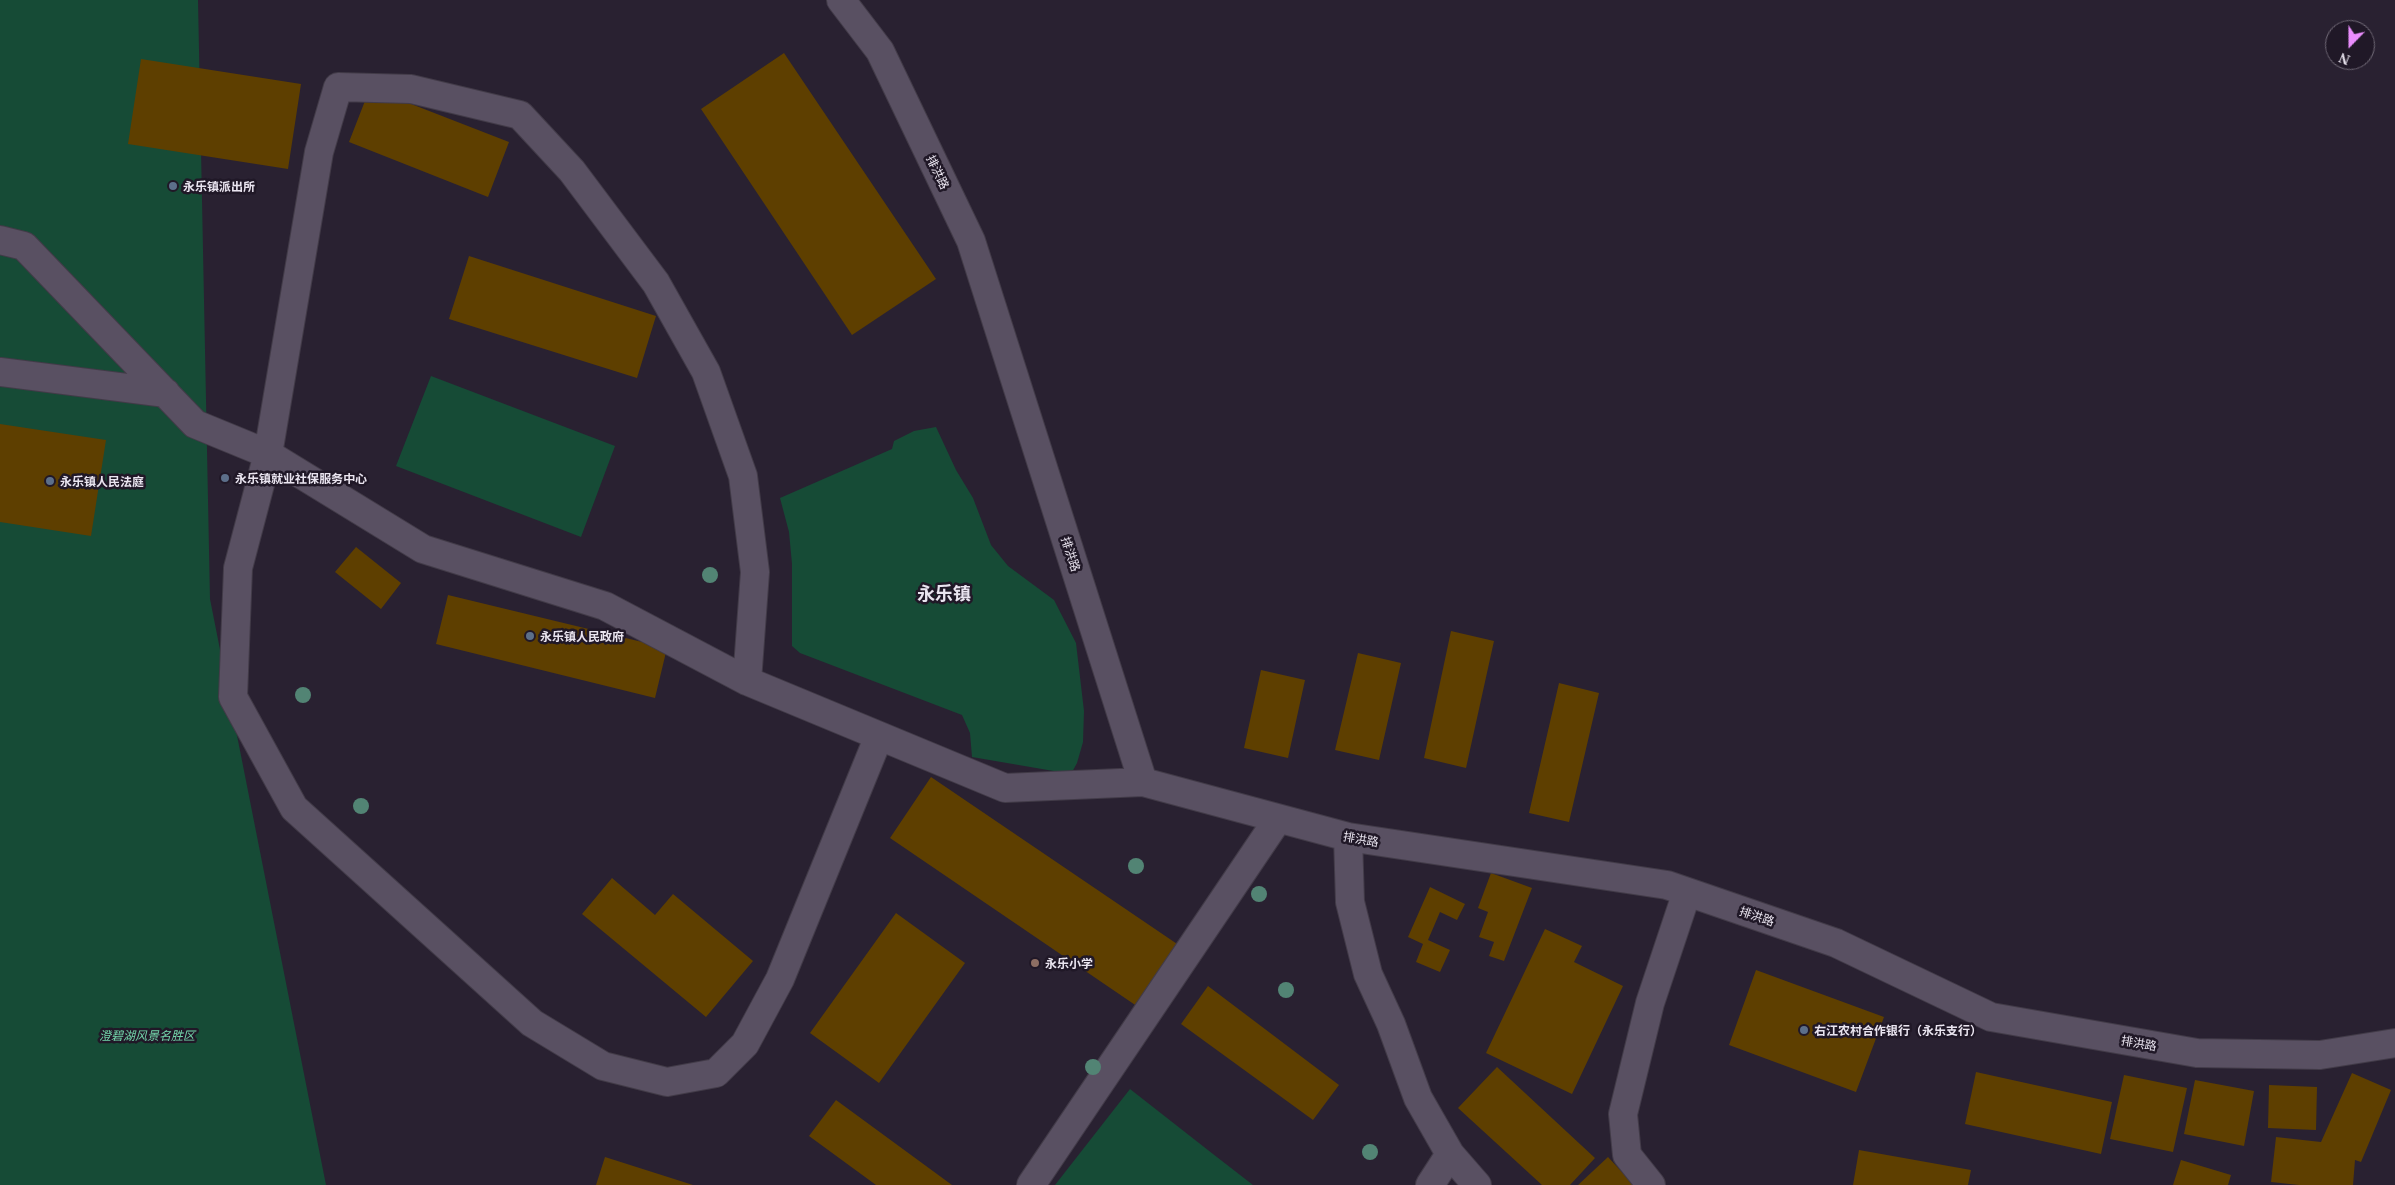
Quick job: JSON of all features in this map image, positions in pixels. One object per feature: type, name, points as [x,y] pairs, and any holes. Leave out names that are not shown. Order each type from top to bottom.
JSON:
[{"type":"street","name":"排洪路","points":[[841,0],[880,51],[971,242],[1143,782],[1348,838],[1667,885],[1836,943],[1991,1017],[2197,1053],[2320,1055],[2395,1043]]},
{"type":"street","points":[[747,681],[755,572],[743,476],[706,372],[656,283],[572,171],[520,115],[411,90],[338,87],[319,152],[268,454],[238,568],[233,697],[294,808],[532,1023],[603,1066],[666,1082],[716,1073],[745,1044],[780,979],[879,736]]},
{"type":"street","points":[[0,240],[24,246],[195,424],[268,454],[423,549],[605,606],[747,681],[1005,788],[1143,782]]},
{"type":"street","points":[[0,372],[166,393]]},
{"type":"street","points":[[1031,1185],[1278,819]]},
{"type":"street","points":[[1348,838],[1350,902],[1368,974],[1391,1024],[1418,1098],[1450,1154],[1477,1185]]},
{"type":"street","points":[[1651,1185],[1627,1155],[1623,1114],[1650,1003],[1688,892]]},
{"type":"street","points":[[1430,1185],[1450,1154]]},
{"type":"green space","name":"澄碧湖风景名胜区","points":[[0,0],[198,0],[210,599],[326,1185],[0,1185]]},
{"type":"green space","points":[[431,376],[615,446],[581,537],[396,466]]},
{"type":"green space","points":[[936,427],[956,470],[973,498],[991,545],[1008,566],[1054,600],[1076,643],[1084,711],[1083,742],[1077,763],[1071,774],[972,757],[970,733],[962,715],[800,653],[792,646],[792,564],[789,532],[780,498],[892,449],[894,441],[914,431]]},
{"type":"green space","points":[[1130,1089],[1213,1154],[1253,1185],[1055,1185]]},
{"type":"building","points":[[784,53],[936,279],[852,335],[701,109]]},
{"type":"building","points":[[141,59],[301,84],[288,169],[128,144]]},
{"type":"building","points":[[370,88],[509,142],[488,197],[349,142]]},
{"type":"building","points":[[469,256],[656,316],[637,378],[449,319]]},
{"type":"building","name":"永乐镇人民法庭","points":[[0,424],[106,440],[91,536],[0,522]]},
{"type":"building","points":[[356,547],[401,583],[381,609],[335,572]]},
{"type":"building","points":[[448,595],[667,648],[655,698],[436,644]]},
{"type":"building","points":[[1451,631],[1494,641],[1466,768],[1424,758]]},
{"type":"building","points":[[1358,653],[1401,663],[1379,760],[1335,750]]},
{"type":"building","points":[[1261,670],[1305,680],[1288,758],[1244,748]]},
{"type":"building","points":[[1559,683],[1599,693],[1569,822],[1529,813]]},
{"type":"building","points":[[931,777],[1186,950],[1144,1011],[890,838]]},
{"type":"building","points":[[1491,873],[1532,888],[1504,961],[1489,956],[1494,942],[1479,937],[1488,912],[1478,908]]},
{"type":"building","points":[[612,878],[655,915],[673,894],[753,961],[706,1017],[582,914]]},
{"type":"building","points":[[1430,887],[1465,904],[1457,920],[1440,912],[1428,940],[1450,950],[1440,972],[1416,962],[1423,944],[1408,937]]},
{"type":"building","points":[[896,913],[965,963],[879,1083],[810,1033]]},
{"type":"building","points":[[1545,929],[1582,946],[1574,962],[1623,986],[1572,1094],[1486,1053]]},
{"type":"building","points":[[1756,970],[1884,1017],[1856,1092],[1729,1045]]},
{"type":"building","points":[[1208,986],[1339,1085],[1313,1120],[1181,1024]]},
{"type":"building","points":[[1497,1067],[1595,1158],[1570,1185],[1542,1185],[1458,1108]]},
{"type":"building","points":[[1976,1072],[2112,1102],[2101,1154],[1965,1124]]},
{"type":"building","points":[[2352,1073],[2391,1090],[2361,1162],[2355,1160],[2353,1185],[2299,1185],[2271,1182],[2276,1137],[2321,1142]]},
{"type":"building","points":[[2124,1075],[2187,1088],[2173,1152],[2110,1139]]},
{"type":"building","points":[[2195,1080],[2254,1091],[2244,1146],[2184,1134]]},
{"type":"building","points":[[2269,1085],[2317,1087],[2316,1130],[2268,1128]]},
{"type":"building","points":[[836,1100],[952,1185],[876,1185],[809,1136]]},
{"type":"building","points":[[1859,1150],[1971,1170],[1968,1185],[1853,1185]]},
{"type":"building","points":[[605,1157],[693,1185],[596,1185]]},
{"type":"building","points":[[1608,1157],[1634,1185],[1578,1185]]},
{"type":"building","points":[[2181,1160],[2231,1175],[2228,1185],[2173,1185]]},
{"type":"place","name":"永乐镇派出所","points":[[173,186]]},
{"type":"place","name":"永乐镇就业社保服务中心","points":[[225,478]]},
{"type":"place","name":"永乐镇人民法庭","points":[[50,481]]},
{"type":"place","name":"永乐镇人民政府","points":[[530,636]]},
{"type":"place","name":"永乐小学","points":[[1035,963]]},
{"type":"place","name":"右江农村合作银行（永乐支行）","points":[[1804,1030]]},
{"type":"district","name":"永乐镇","points":[[944,593]]}]
